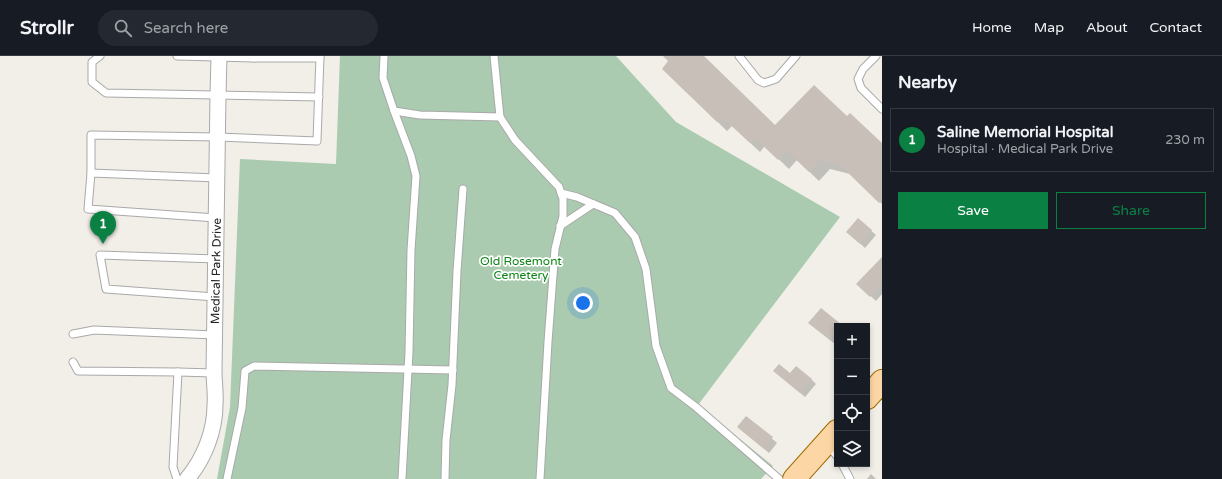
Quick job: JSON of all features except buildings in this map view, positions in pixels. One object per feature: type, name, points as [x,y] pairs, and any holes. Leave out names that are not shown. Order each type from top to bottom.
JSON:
[{"type":"main road","points":[[794,479],[833,444]]},
{"type":"street","name":"Medical Park Drive","points":[[187,479],[197,468],[210,438],[215,406],[214,373],[219,57]]},
{"type":"lane","points":[[100,56],[92,62],[92,82],[106,93],[319,98]]},
{"type":"lane","points":[[177,56],[320,57],[317,141],[218,137],[91,135],[91,173],[88,209],[216,218]]},
{"type":"lane","points":[[384,56],[383,78],[411,156],[416,176],[411,250],[408,369],[402,479]]},
{"type":"lane","points":[[494,56],[500,117],[515,140],[559,187],[563,199],[563,216],[556,249],[553,280],[540,479]]},
{"type":"lane","points":[[739,56],[758,80],[764,83],[776,79],[796,56]]},
{"type":"lane","points":[[876,56],[863,69],[858,78],[861,88],[882,109]]},
{"type":"lane","points":[[394,111],[420,115],[500,117]]},
{"type":"lane","points":[[91,173],[217,178]]},
{"type":"lane","points":[[445,479],[446,440],[452,370],[463,189]]},
{"type":"lane","points":[[561,193],[577,197],[615,213],[635,236],[646,269],[656,346],[671,388],[696,407],[779,479]]},
{"type":"lane","points":[[560,226],[593,204]]},
{"type":"lane","points":[[215,297],[106,289],[100,255],[216,259]]},
{"type":"lane","points":[[73,334],[94,330],[215,335]]},
{"type":"lane","points":[[73,362],[78,371],[214,373]]},
{"type":"lane","points":[[228,479],[242,408],[245,371],[254,366],[452,370]]},
{"type":"lane","points":[[177,479],[173,467],[178,372]]},
{"type":"lane","points":[[844,467],[850,479]]},
{"type":"green space","name":"Old Rosemont Cemetery","points":[[340,56],[616,56],[676,122],[840,217],[698,405],[773,466],[761,479],[217,479],[230,407],[240,159],[336,164]]},
{"type":"place","name":"Saline Memorial Hospital","points":[[103,244]]}]
